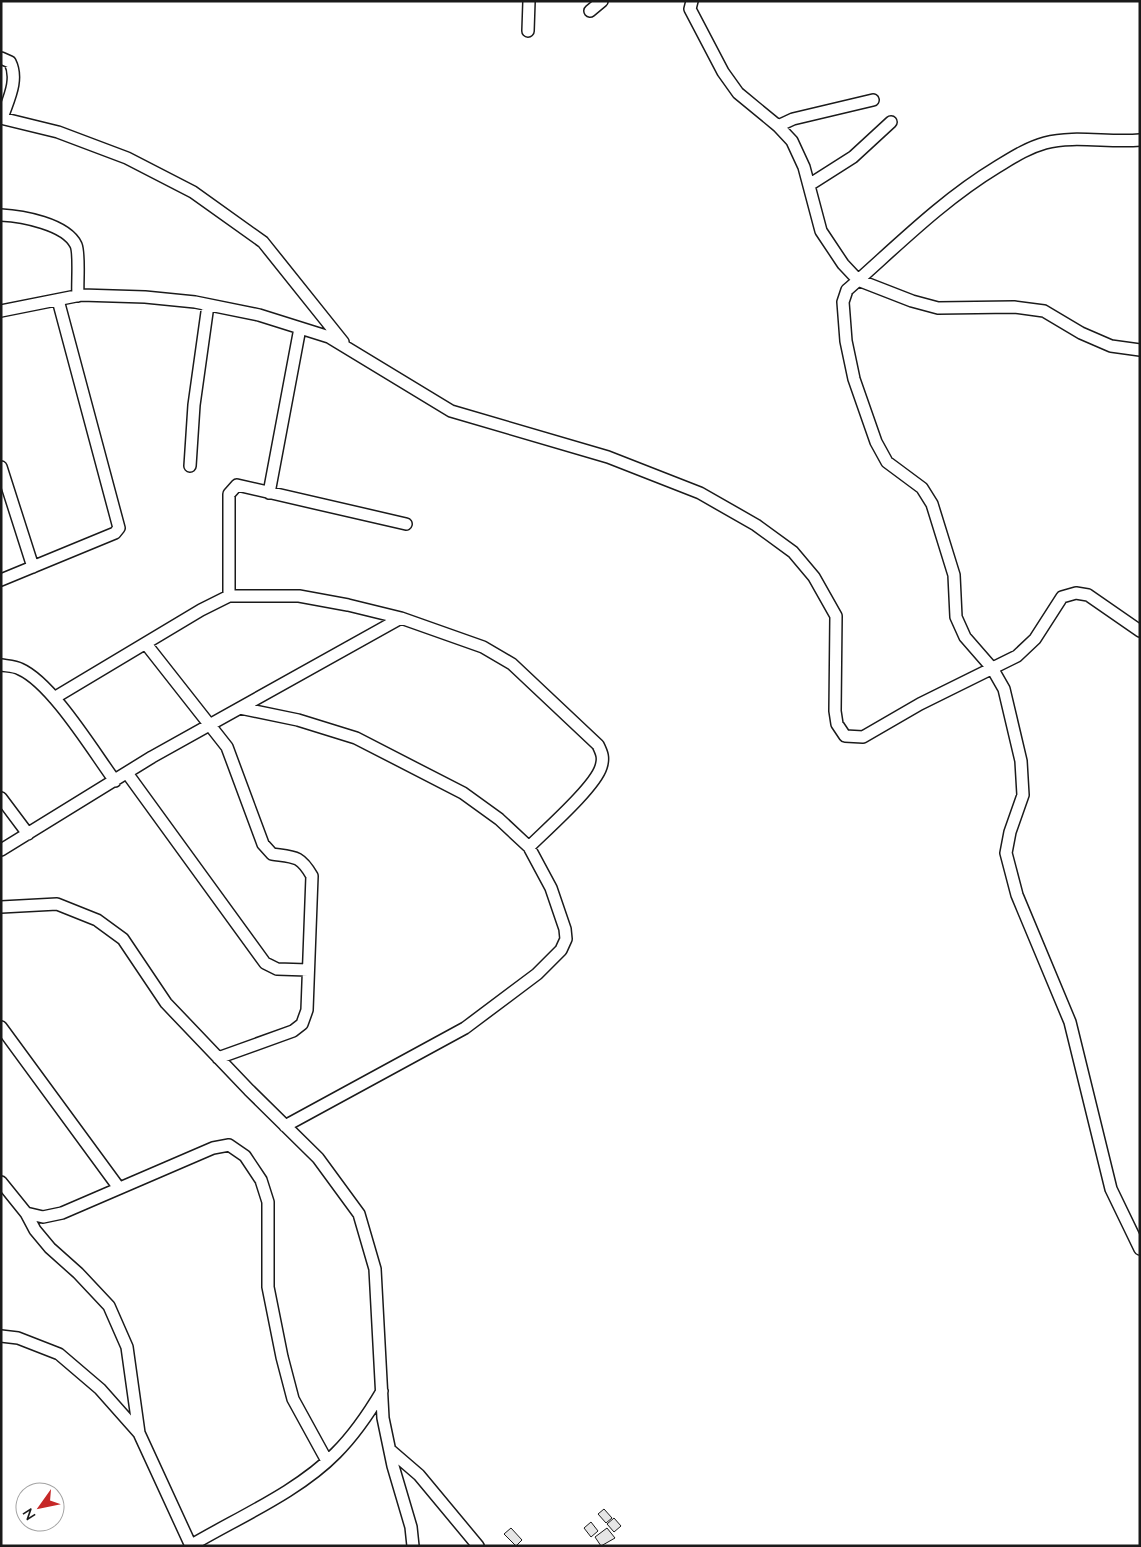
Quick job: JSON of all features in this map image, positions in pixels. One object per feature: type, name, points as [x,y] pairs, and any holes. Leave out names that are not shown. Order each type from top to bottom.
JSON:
[{"type":"street","points":[[528,31],[529,1]]},
{"type":"street","points":[[590,11],[602,1]]},
{"type":"street","points":[[692,1],[690,9],[723,72],[738,93],[778,126],[792,141],[809,185],[821,232],[843,264],[858,280],[912,301],[938,308],[1014,307],[1044,311],[1081,333],[1111,346],[1140,350]]},
{"type":"street","points":[[1,58],[10,62],[15,71],[13,85],[2,118],[58,132],[127,158],[192,192],[263,242],[349,349]]},
{"type":"street","points":[[778,126],[802,117],[873,100]]},
{"type":"street","points":[[809,185],[852,156],[891,122]]},
{"type":"street","points":[[1140,140],[1045,143],[1022,152],[982,176],[941,206],[847,290],[843,302],[846,341],[854,380],[876,442],[888,462],[922,488],[932,504],[954,575],[956,617],[965,637],[992,668],[1004,689],[1021,761],[1023,795],[1010,832],[1006,853],[1017,895],[1070,1022],[1111,1189],[1140,1249]]},
{"type":"street","points":[[1,215],[28,219],[52,226],[68,234],[76,245],[78,296]]},
{"type":"street","points":[[1,311],[78,296],[145,297],[208,305],[259,315],[329,338],[451,411],[608,457],[700,493],[756,525],[793,552],[814,577],[836,616],[835,711],[837,724],[845,736],[862,736],[920,704],[1017,656],[1035,638],[1062,597],[1076,592],[1088,595],[1140,631]]},
{"type":"street","points":[[1,580],[115,533],[119,528],[58,300]]},
{"type":"street","points":[[190,466],[194,405],[208,305]]},
{"type":"street","points":[[269,492],[300,328]]},
{"type":"street","points":[[1,467],[33,567]]},
{"type":"street","points":[[229,596],[230,494],[237,485],[406,524]]},
{"type":"street","points":[[54,698],[201,610],[229,596],[299,596],[348,605],[401,618],[483,647],[512,664],[598,745],[603,756],[601,769],[589,785],[529,847]]},
{"type":"street","points":[[1,850],[127,772],[401,618]]},
{"type":"street","points":[[146,644],[227,747],[262,844],[272,854],[298,857],[312,876],[307,1010],[302,1024],[293,1030],[218,1058]]},
{"type":"street","points":[[1,665],[20,668],[36,679],[54,698],[114,781]]},
{"type":"street","points":[[240,708],[298,720],[356,738],[463,793],[499,819],[529,847],[551,888],[565,929],[566,939],[561,950],[537,974],[465,1028],[285,1126]]},
{"type":"street","points":[[127,772],[265,963],[277,969],[308,970]]},
{"type":"street","points":[[1,798],[28,834]]},
{"type":"street","points":[[1,907],[57,904],[97,920],[123,939],[166,1003],[318,1158],[359,1214],[375,1269],[383,1418],[411,1527],[413,1546]]},
{"type":"street","points":[[1,1026],[119,1188]]},
{"type":"street","points":[[26,1213],[44,1217],[62,1213],[213,1148],[229,1145],[245,1156],[261,1180],[268,1202],[268,1287],[273,1320],[293,1399],[327,1461]]},
{"type":"street","points":[[1,1182],[26,1213],[35,1230],[50,1248],[78,1273],[109,1306],[127,1347],[139,1433],[190,1546],[303,1481],[327,1461],[363,1423],[382,1391]]},
{"type":"street","points":[[1,1336],[18,1338],[59,1354],[100,1389],[139,1433]]},
{"type":"street","points":[[390,1450],[419,1475],[478,1546]]},
{"type":"building","points":[[604,1509],[612,1518],[606,1523],[598,1514]]},
{"type":"building","points":[[614,1518],[621,1526],[614,1532],[607,1524]]},
{"type":"building","points":[[591,1522],[598,1531],[591,1537],[584,1528]]},
{"type":"building","points":[[511,1528],[522,1540],[516,1546],[504,1534]]},
{"type":"building","points":[[607,1528],[615,1538],[601,1546],[595,1537]]}]
